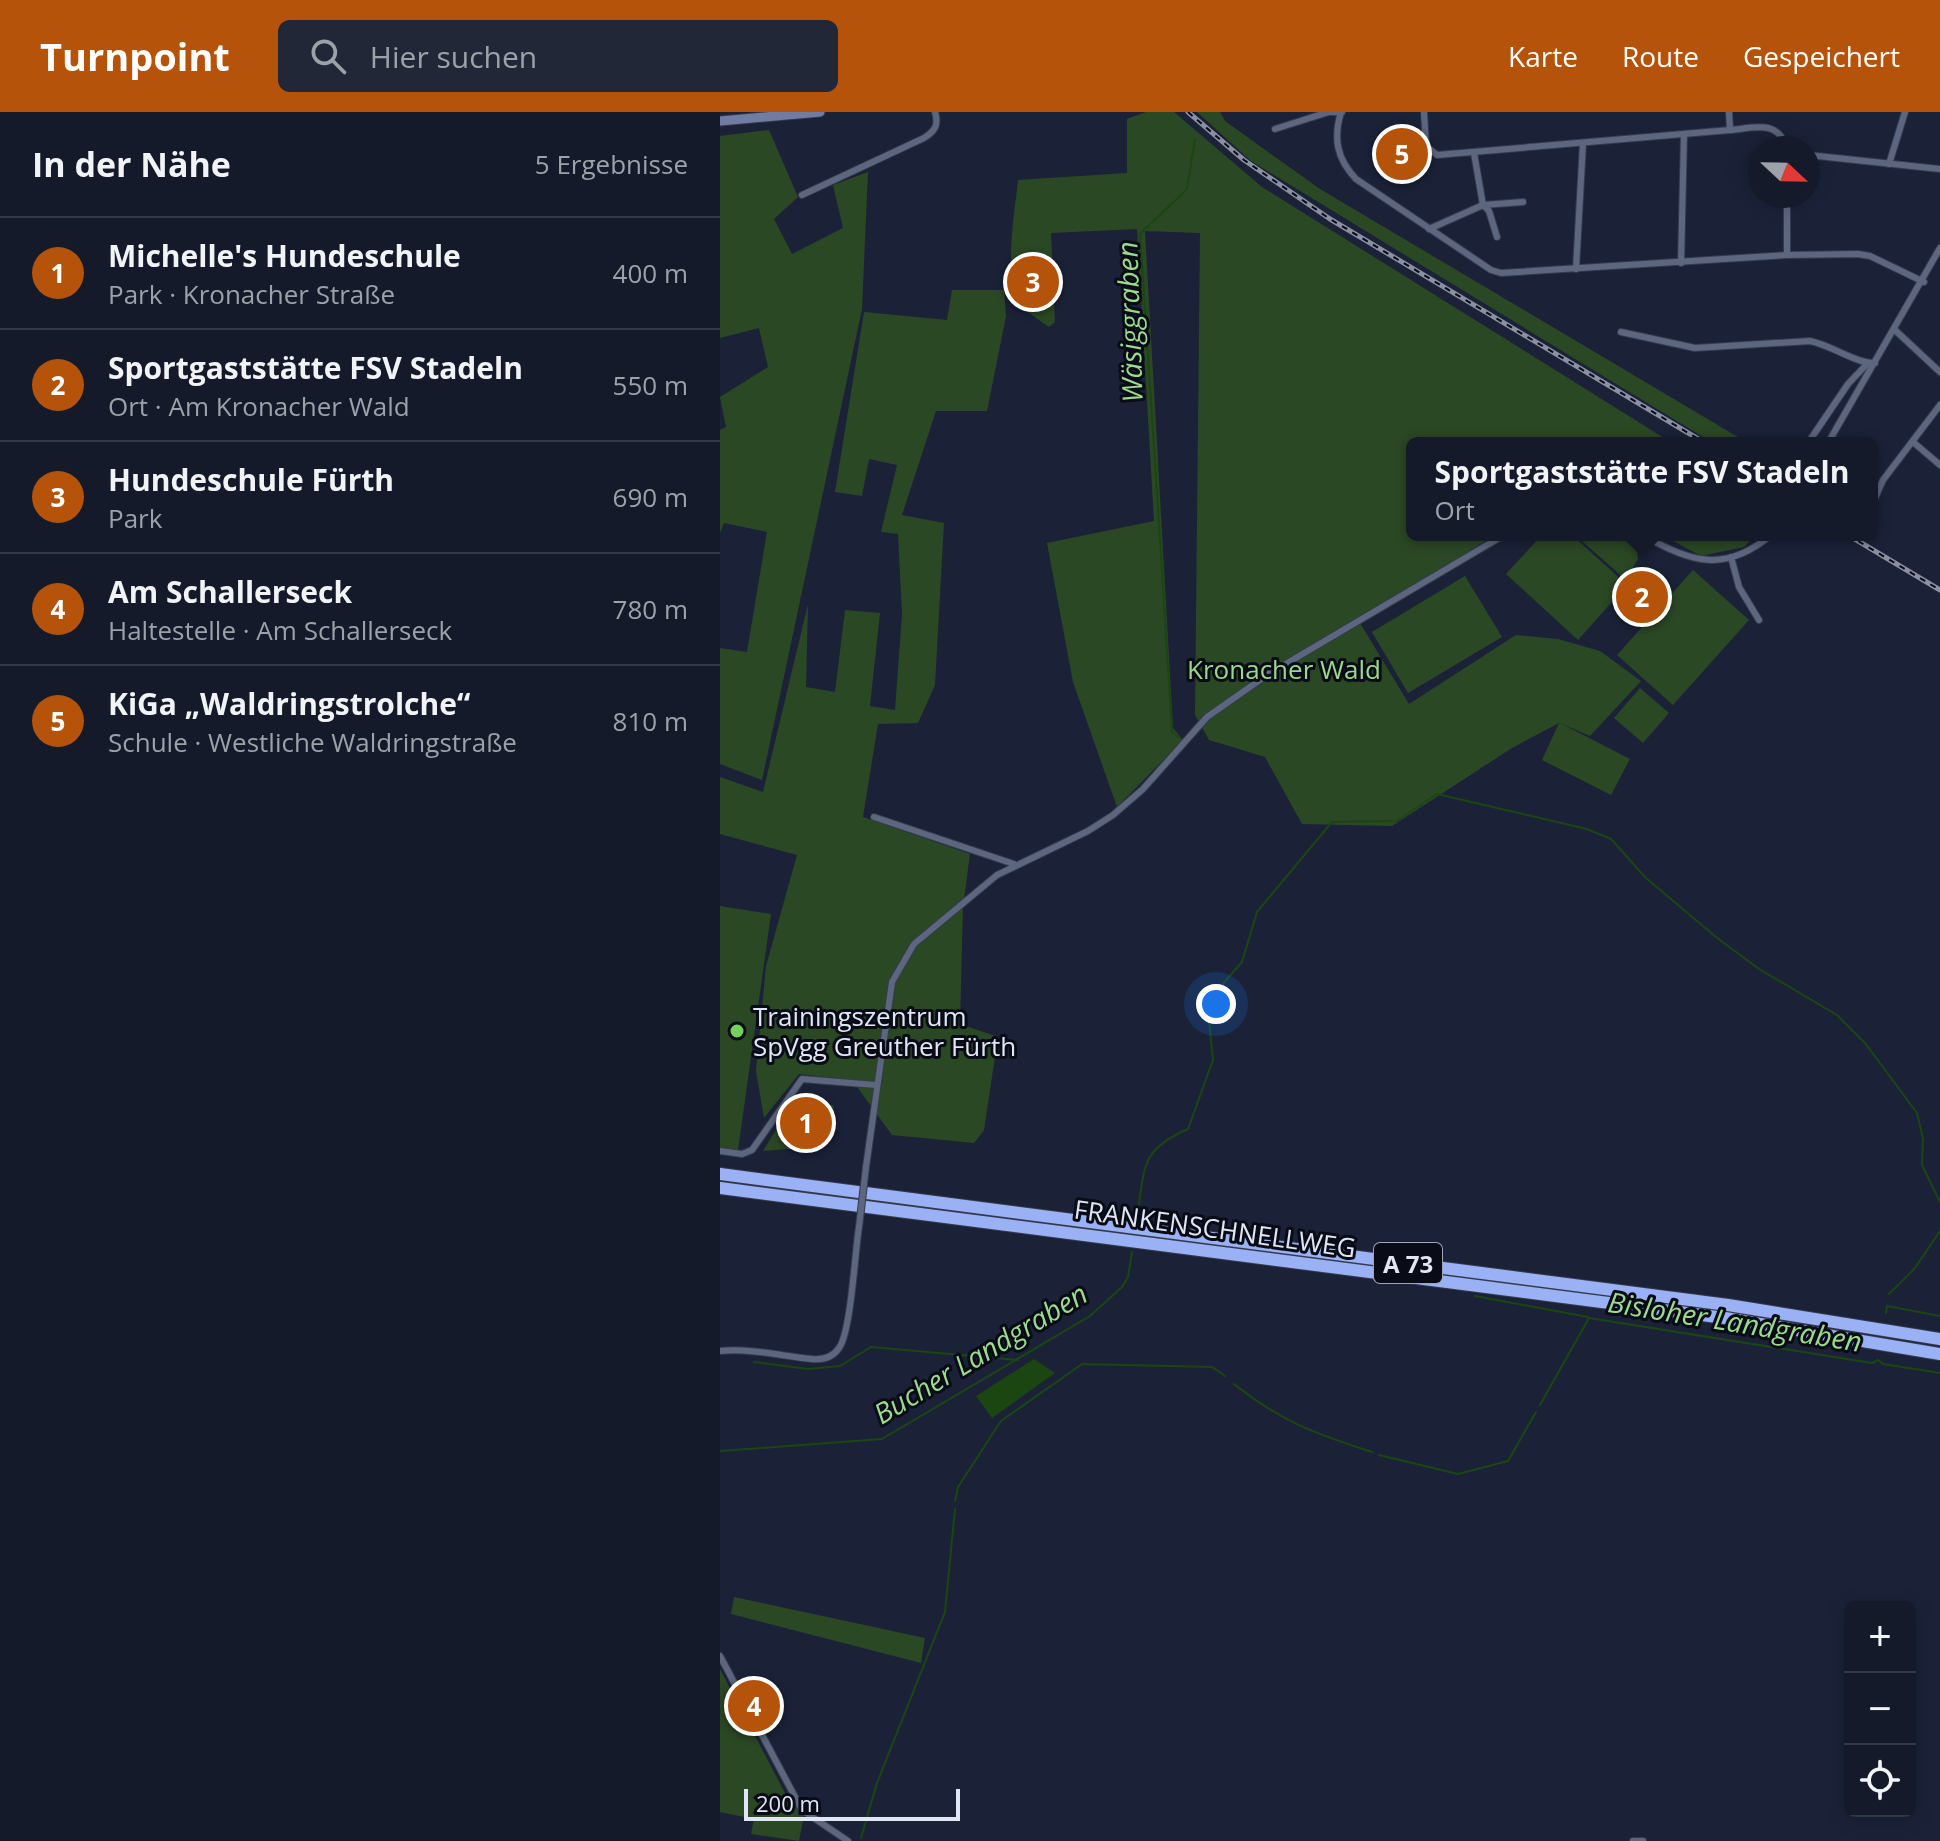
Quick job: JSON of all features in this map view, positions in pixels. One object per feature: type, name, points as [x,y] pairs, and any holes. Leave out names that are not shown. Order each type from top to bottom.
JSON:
[{"type":"highway","name":"FRANKENSCHNELLWEG","points":[[720,1174],[1697,1300],[1940,1339]]},
{"type":"highway","name":"FRANKENSCHNELLWEG","points":[[720,1188],[1725,1318],[1940,1354]]},
{"type":"main road","points":[[720,121],[820,112]]},
{"type":"street","points":[[802,195],[924,138],[934,131],[938,121],[935,112]]},
{"type":"street","points":[[1275,129],[1329,112],[1342,112],[1335,130],[1344,166],[1356,179],[1491,270],[1576,269],[1787,255],[1870,256],[1924,282]]},
{"type":"street","points":[[1424,112],[1430,153],[1474,153],[1772,127],[1782,136]]},
{"type":"street","points":[[1729,112],[1730,130]]},
{"type":"street","points":[[1889,164],[1905,112]]},
{"type":"street","points":[[1681,263],[1684,134]]},
{"type":"street","points":[[1576,269],[1583,143]]},
{"type":"street","points":[[1474,153],[1483,205],[1489,211],[1497,237]]},
{"type":"street","points":[[1820,156],[1940,169]]},
{"type":"street","points":[[1429,229],[1483,205],[1523,202]]},
{"type":"street","points":[[1787,208],[1787,255]]},
{"type":"street","points":[[1832,437],[1896,331],[1940,248]]},
{"type":"street","points":[[1896,331],[1940,372]]},
{"type":"street","points":[[1621,332],[1695,348],[1810,341],[1826,344],[1867,364],[1875,363]]},
{"type":"street","points":[[1812,437],[1848,384],[1867,364]]},
{"type":"street","points":[[1878,491],[1883,480],[1940,405]]},
{"type":"street","points":[[1913,442],[1940,465]]},
{"type":"street","points":[[720,1351],[752,1350],[815,1359],[829,1357],[838,1350],[845,1332],[892,982],[905,954],[938,921],[1014,864],[1088,831],[1113,815],[1143,789],[1207,717],[1267,675],[1494,541]]},
{"type":"street","points":[[1655,541],[1690,559],[1731,557],[1764,541]]},
{"type":"street","points":[[1731,557],[1739,587],[1759,620]]},
{"type":"street","points":[[874,817],[1014,864]]},
{"type":"street","points":[[720,1151],[742,1154],[752,1150],[802,1079],[876,1085]]},
{"type":"street","points":[[720,1656],[802,1810],[848,1841]]},
{"type":"street","points":[[1633,1841],[1643,1841]]},
{"type":"green space","name":"Kronacher Wald","points":[[1146,112],[1174,112],[1262,187],[1662,437],[1406,437],[1406,541],[1485,541],[1360,623],[1409,704],[1516,635],[1558,639],[1600,651],[1641,681],[1590,736],[1560,723],[1630,759],[1611,795],[1542,760],[1559,723],[1512,748],[1392,826],[1302,824],[1265,757],[1209,740],[1195,715],[1200,233],[1145,231],[1173,728],[1183,740],[1117,807],[1073,682],[1047,543],[1154,521],[1137,229],[1051,233],[1055,322],[1049,327],[1026,310],[1017,295],[1011,246],[1018,180],[1127,173],[1127,119]]},
{"type":"green space","points":[[1197,112],[1220,112],[1225,121],[1320,189],[1738,437],[1703,437],[1251,161]]},
{"type":"green space","points":[[769,130],[798,197],[774,219],[792,254],[843,228],[833,185],[868,172],[862,309],[762,780],[720,764],[720,648],[747,652],[767,532],[724,523],[720,533],[720,430],[726,427],[720,397],[768,367],[759,328],[720,338],[720,136]]},
{"type":"green space","points":[[952,290],[1004,290],[1006,316],[987,411],[936,411],[902,515],[944,523],[935,685],[918,723],[878,724],[863,817],[970,854],[963,907],[960,1024],[998,1037],[984,1130],[974,1143],[892,1135],[852,1080],[799,1074],[764,1118],[756,1071],[766,966],[797,855],[720,834],[720,777],[763,792],[808,604],[806,687],[835,692],[845,610],[880,613],[870,706],[895,710],[902,614],[898,534],[881,532],[897,465],[869,459],[862,496],[835,492],[864,312],[947,320]]},
{"type":"green space","points":[[1536,541],[1579,541],[1627,585],[1578,640],[1506,574]]},
{"type":"green space","points":[[1582,541],[1636,541],[1638,559],[1626,580]]},
{"type":"green space","points":[[1673,541],[1750,541],[1744,547],[1701,556]]},
{"type":"green space","points":[[1693,570],[1749,620],[1673,705],[1617,655]]},
{"type":"green space","points":[[1465,576],[1502,637],[1408,693],[1372,632]]},
{"type":"green space","points":[[1640,688],[1669,713],[1643,743],[1614,718]]},
{"type":"green space","name":"Trainingszentrum SpVgg Greuther Fürth","points":[[720,906],[771,914],[738,1150],[720,1147]]},
{"type":"green space","points":[[798,1094],[834,1106],[825,1146],[763,1151]]},
{"type":"green space","points":[[734,1597],[925,1638],[921,1663],[731,1614]]},
{"type":"green space","points":[[720,1669],[785,1793],[804,1815],[799,1841],[751,1834],[754,1819],[720,1812]]},
{"type":"shaded area","points":[[1034,1359],[1055,1373],[992,1418],[976,1396]]},
{"type":"waterway","name":"Wäsiggraben","points":[[1159,522],[1140,234],[1187,189],[1195,139]]},
{"type":"waterway","name":"Wäsiggraben","points":[[1159,524],[1172,732],[1180,738]]},
{"type":"waterway","name":"Bucher Landgraben","points":[[1137,1217],[1144,1174],[1152,1153],[1188,1129],[1213,1060],[1208,1011],[1214,994],[1242,962],[1257,912],[1332,822],[1397,821],[1437,794],[1587,829],[1611,839],[1646,878],[1716,937],[1759,969],[1837,1015],[1865,1043],[1917,1113],[1923,1139],[1922,1165],[1940,1202]]},
{"type":"waterway","name":"Bisloher Landgraben","points":[[1889,1294],[1915,1268],[1940,1231]]},
{"type":"waterway","name":"Bucher Landgraben","points":[[720,1451],[882,1439],[1090,1316],[1122,1287],[1128,1277],[1132,1252]]},
{"type":"waterway","points":[[1475,1296],[1588,1317]]},
{"type":"waterway","points":[[1886,1313],[1887,1306],[1940,1316]]},
{"type":"waterway","name":"Bisloher Landgraben","points":[[1540,1405],[1589,1318],[1872,1363],[1878,1360],[1883,1364],[1940,1373]]},
{"type":"waterway","points":[[754,1362],[808,1369],[840,1366],[871,1347],[1018,1360]]},
{"type":"waterway","name":"Bisloher Landgraben","points":[[955,1501],[958,1487],[1001,1421],[1082,1364],[1212,1367],[1225,1376]]},
{"type":"waterway","name":"Bisloher Landgraben","points":[[1234,1384],[1267,1408],[1299,1425],[1372,1452]]},
{"type":"waterway","name":"Bisloher Landgraben","points":[[1379,1455],[1458,1474],[1508,1461],[1536,1412]]},
{"type":"waterway","name":"Bisloher Landgraben","points":[[861,1838],[877,1783],[945,1612],[955,1509]]},
{"type":"railway","points":[[1188,112],[1244,160],[1330,219],[1695,437]]},
{"type":"railway","points":[[1858,541],[1940,590]]},
{"type":"place","name":"KiGa „Waldringstrolche“","points":[[1402,154]]},
{"type":"place","name":"Hundeschule Fürth","points":[[1033,282]]},
{"type":"place","name":"Sportgaststätte FSV Stadeln","points":[[1642,597]]},
{"type":"place","name":"Trainingszentrum SpVgg Greuther Fürth","points":[[737,1031]]},
{"type":"place","name":"Michelle's Hundeschule","points":[[806,1123]]},
{"type":"place","name":"Am Schallerseck","points":[[754,1706]]}]
